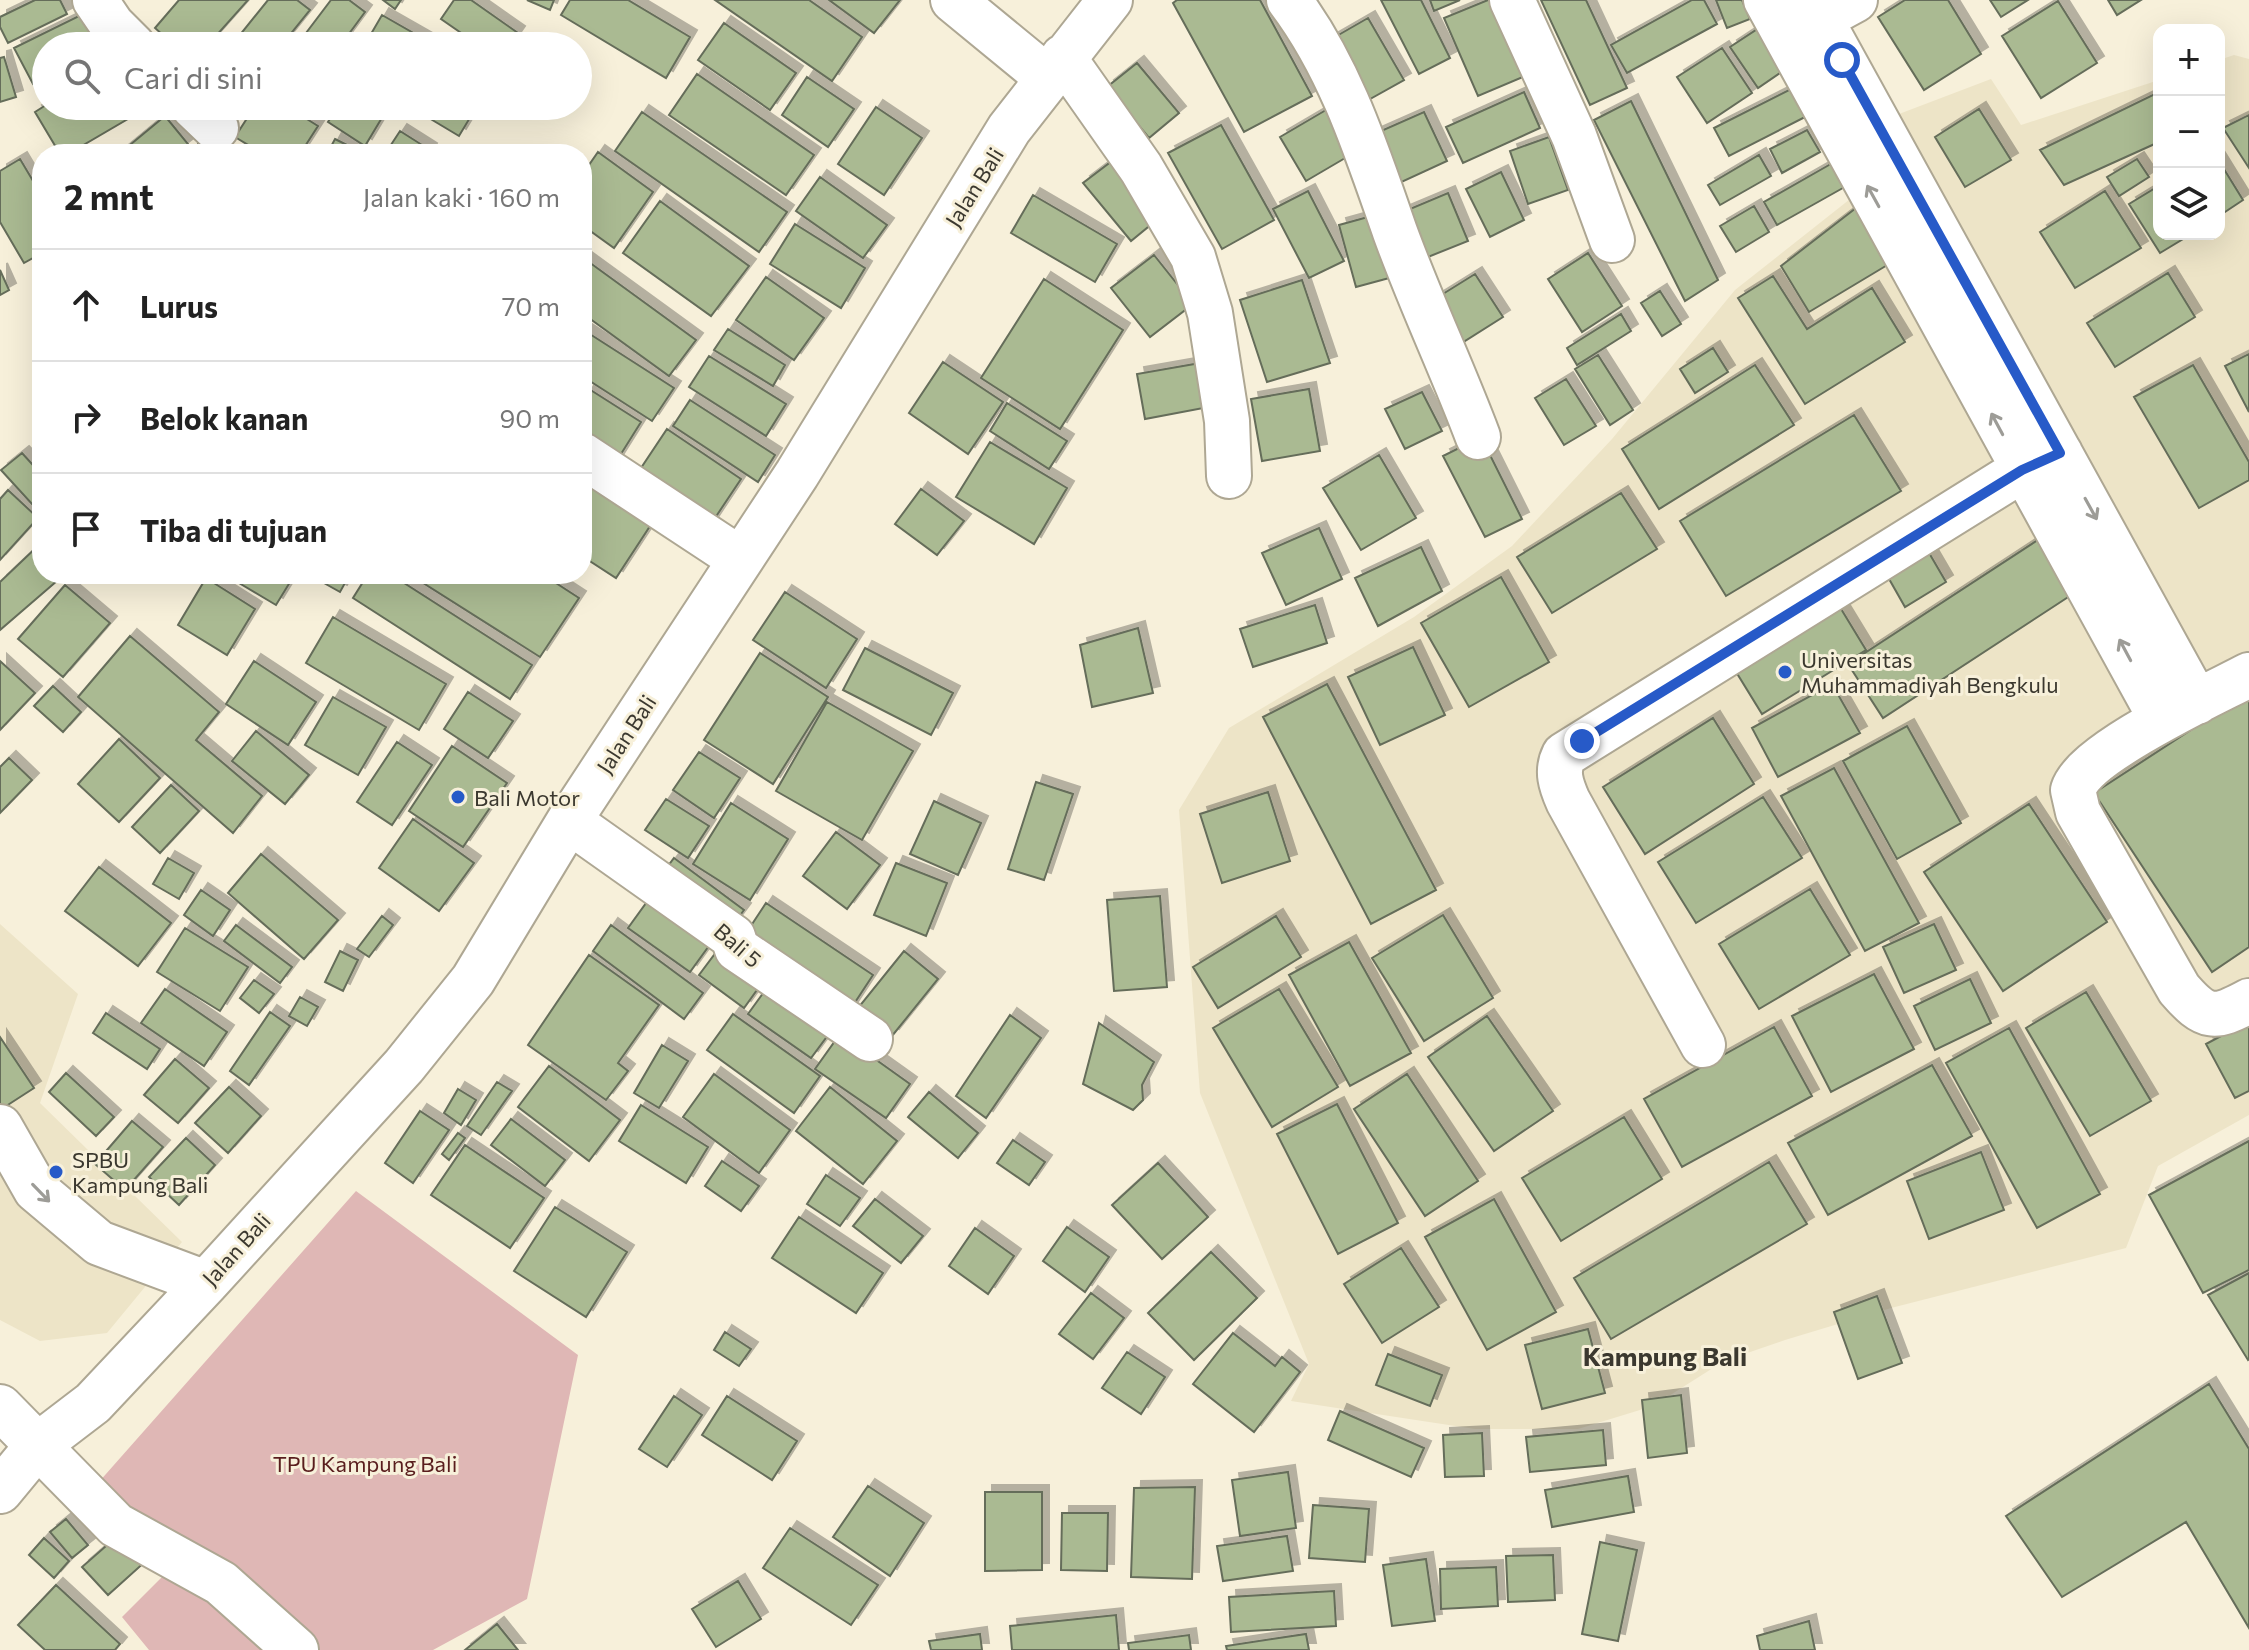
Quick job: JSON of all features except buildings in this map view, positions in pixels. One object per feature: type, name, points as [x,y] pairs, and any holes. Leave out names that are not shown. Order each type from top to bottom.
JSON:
[{"type":"street","points":[[95,0],[119,32]]},
{"type":"street","points":[[953,0],[1056,67],[1141,168],[1193,257],[1210,313],[1227,421],[1229,476]]},
{"type":"street","name":"Jalan Bali","points":[[0,1491],[38,1445],[93,1403],[206,1283],[404,1066],[473,980],[569,821],[740,559],[1009,129],[1110,0]]},
{"type":"street","points":[[1289,0],[1306,23],[1364,138],[1396,234],[1478,437]]},
{"type":"street","points":[[1512,0],[1574,136],[1612,240]]},
{"type":"street","points":[[1766,0],[2041,462],[2179,711]]},
{"type":"street","points":[[1828,6],[2041,462]]},
{"type":"street","points":[[592,462],[740,559]]},
{"type":"street","points":[[1703,1045],[1568,801],[1561,785],[1560,768],[1564,755],[2041,462]]},
{"type":"street","points":[[2249,675],[2179,711],[2082,775],[2073,790],[2074,802],[2179,989],[2203,1012],[2213,1015],[2249,1001]]},
{"type":"street","name":"Bali 5","points":[[569,821],[733,937],[737,949],[870,1039]]},
{"type":"street","points":[[0,1127],[36,1190],[99,1243],[206,1283]]},
{"type":"street","points":[[0,1407],[116,1525],[221,1583],[296,1650]]},
{"type":"shaded area","name":"Universitas Muhammadiyah Bengkulu","points":[[2234,55],[2249,59],[2249,1115],[2158,1166],[2126,1248],[1891,1308],[1785,1340],[1724,1361],[1653,1406],[1578,1429],[1475,1429],[1291,1401],[1309,1364],[1200,1093],[1179,810],[1229,728],[1414,617],[1512,546],[1612,439],[1735,290],[1859,192],[1878,122],[1991,79],[2021,125],[2153,82],[2153,240],[2225,240],[2225,58]]},
{"type":"shaded area","name":"SPBU Kampung Bali","points":[[0,924],[78,994],[40,1103],[182,1242],[107,1333],[40,1341],[0,1320]]},
{"type":"green space","name":"TPU Kampung Bali","points":[[356,1191],[578,1355],[527,1599],[433,1650],[149,1650],[122,1617],[184,1555],[98,1483]]},
{"type":"place","name":"Universitas Muhammadiyah Bengkulu","points":[[1785,672]]},
{"type":"place","name":"Bali Motor","points":[[458,797]]},
{"type":"place","name":"SPBU Kampung Bali","points":[[56,1172]]},
{"type":"district","name":"Kampung Bali","points":[[1665,1355]]},
{"type":"route","points":[[1582,741],[2022,470],[2060,453],[1842,60]]}]
